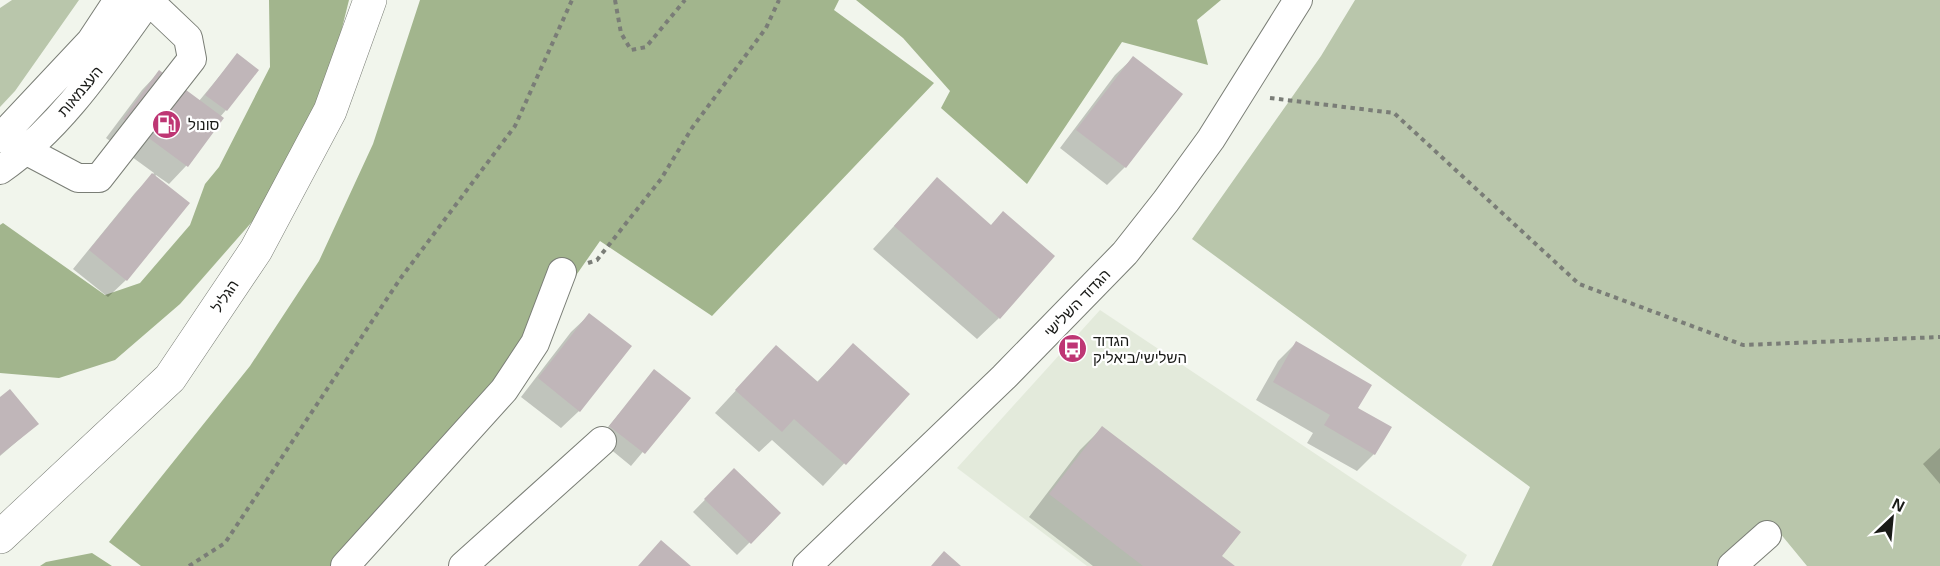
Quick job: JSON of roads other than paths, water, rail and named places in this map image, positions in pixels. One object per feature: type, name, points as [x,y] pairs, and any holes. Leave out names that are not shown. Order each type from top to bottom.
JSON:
[{"type":"main road","name":"הגליל","points":[[0,537],[170,378],[256,250],[330,111],[370,0]]},
{"type":"street","name":"העצמאות","points":[[4,134],[91,41],[118,0]]},
{"type":"street","name":"העצמאות","points":[[0,170],[27,151],[93,77],[148,0]]},
{"type":"street","points":[[4,134],[27,151],[78,178],[99,178],[192,59],[188,38],[148,0]]},
{"type":"street","name":"הגדוד השלישי","points":[[807,566],[1004,377],[1125,253],[1166,201],[1239,95],[1298,0]]},
{"type":"street","points":[[345,566],[504,390],[535,344],[562,272]]},
{"type":"street","points":[[464,566],[602,441]]},
{"type":"street","points":[[1732,566],[1767,535]]},
{"type":"place","name":"סונול","points":[[167,124]]},
{"type":"place","name":"הגדוד השלישי/ביאליק","points":[[1072,349]]}]
